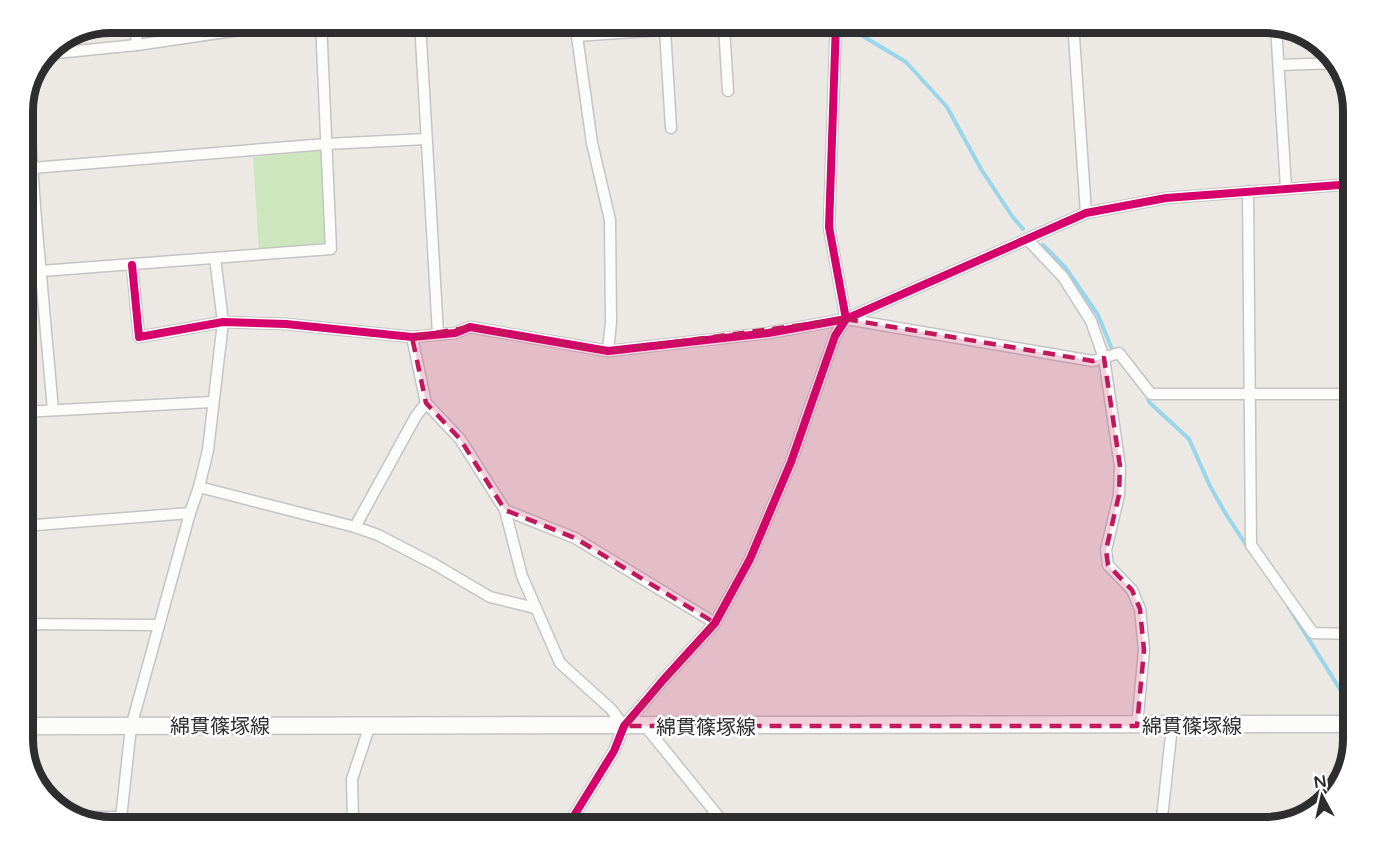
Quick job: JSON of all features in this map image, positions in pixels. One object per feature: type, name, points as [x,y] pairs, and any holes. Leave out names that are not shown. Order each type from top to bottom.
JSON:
[{"type":"main road","name":"綿貫篠塚線","points":[[33,726],[646,727],[1343,724]]},
{"type":"street","points":[[136,33],[137,45]]},
{"type":"street","points":[[59,53],[137,45],[219,33]]},
{"type":"street","points":[[41,272],[331,249],[321,33]]},
{"type":"street","points":[[421,33],[438,334]]},
{"type":"street","points":[[577,33],[592,143],[610,220],[611,322],[608,351]]},
{"type":"street","points":[[577,36],[621,33]]},
{"type":"street","points":[[665,33],[671,128]]},
{"type":"street","points":[[724,33],[728,91]]},
{"type":"street","points":[[574,817],[614,751],[624,726],[715,623],[750,559],[791,462],[835,336],[846,319],[829,227],[836,33]]},
{"type":"street","points":[[1074,33],[1086,213]]},
{"type":"street","points":[[1277,34],[1286,188]]},
{"type":"street","points":[[1279,64],[1326,63]]},
{"type":"street","points":[[33,168],[326,144],[426,139]]},
{"type":"street","points":[[33,181],[53,410]]},
{"type":"street","points":[[132,265],[139,337],[223,321],[286,324],[412,337],[455,333],[470,327],[608,351],[768,333],[846,319],[1086,213],[1166,198],[1343,185]]},
{"type":"street","points":[[1248,191],[1251,545],[1313,633],[1343,634]]},
{"type":"street","points":[[1027,239],[1063,277],[1091,321],[1104,358],[1120,466],[1119,495],[1106,550],[1107,565],[1132,590],[1140,609],[1144,650],[1137,726]]},
{"type":"street","points":[[121,817],[131,727],[190,513],[200,487],[208,450],[223,321],[215,258]]},
{"type":"street","points":[[846,319],[1093,361],[1119,352],[1152,394],[1343,394]]},
{"type":"street","points":[[412,337],[426,403],[460,439],[505,510],[522,576],[560,663],[611,709],[624,726]]},
{"type":"street","points":[[33,411],[212,402]]},
{"type":"street","points":[[355,527],[416,416],[426,403]]},
{"type":"street","points":[[200,487],[378,535],[490,597],[535,608]]},
{"type":"street","points":[[505,510],[575,538],[715,623]]},
{"type":"street","points":[[33,525],[190,513]]},
{"type":"street","points":[[33,624],[158,625]]},
{"type":"street","points":[[353,817],[352,779],[370,725]]},
{"type":"street","points":[[1162,817],[1172,726]]},
{"type":"street","points":[[646,727],[718,817]]},
{"type":"highlighted area","points":[[846,319],[1093,361],[1104,358],[1120,466],[1119,495],[1106,550],[1108,565],[1132,590],[1140,609],[1144,650],[1137,726],[624,726],[715,623],[575,538],[505,510],[460,439],[426,403],[412,337],[470,327],[608,351]]},
{"type":"green space","points":[[322,150],[325,248],[259,252],[253,157]]},
{"type":"waterway","points":[[858,33],[906,62],[947,107],[981,169],[1023,229]]},
{"type":"waterway","points":[[1043,245],[1065,267],[1098,315],[1114,354]]},
{"type":"waterway","points":[[1147,393],[1149,402],[1189,439],[1210,486],[1248,548]]},
{"type":"waterway","points":[[1288,606],[1343,694]]},
{"type":"cycle path","points":[[573,817],[614,751],[624,726],[715,623],[750,559],[791,462],[835,336],[846,319],[829,227],[836,33]]},
{"type":"cycle path","points":[[132,265],[139,337],[223,322],[286,324],[412,337],[455,333],[470,327],[608,351],[768,333],[846,319],[1086,213],[1166,198],[1343,185]]}]
